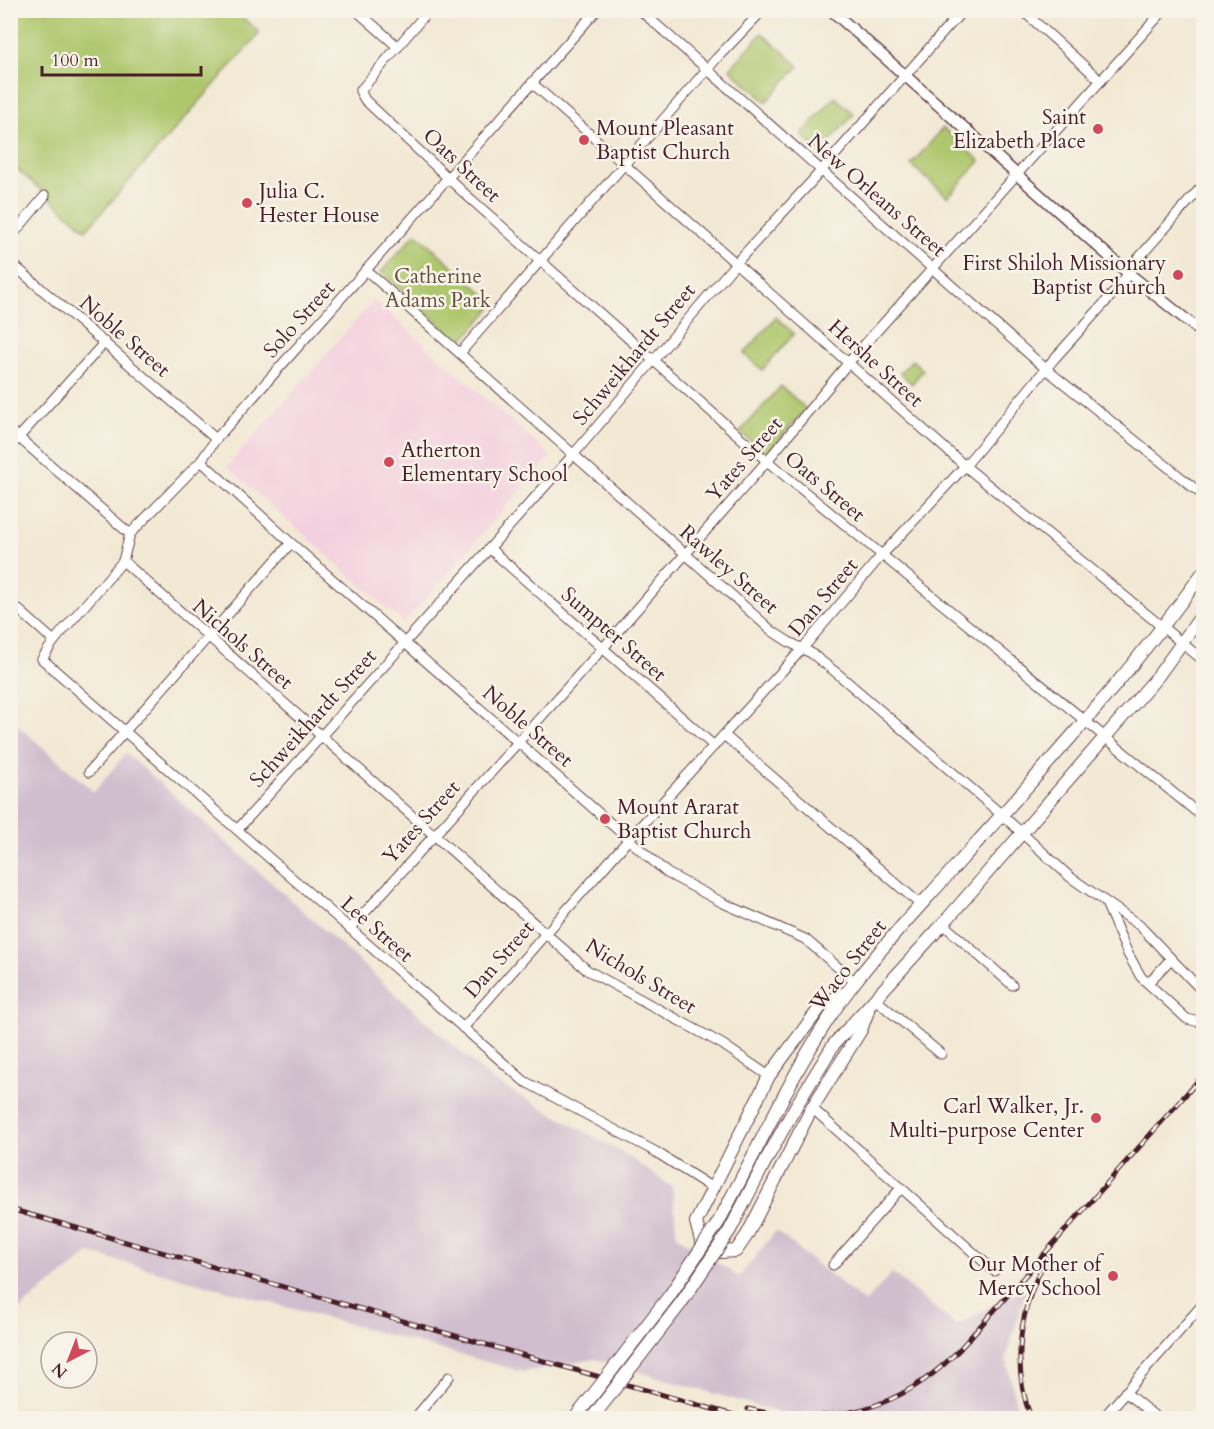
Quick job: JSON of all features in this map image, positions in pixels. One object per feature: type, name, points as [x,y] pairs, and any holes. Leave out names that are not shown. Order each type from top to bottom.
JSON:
[{"type":"main road","name":"Waco Street","points":[[574,1419],[676,1286],[718,1223],[783,1098],[852,986],[1085,721],[1163,628],[1203,571]]},
{"type":"main road","name":"Waco Street","points":[[592,1419],[681,1303],[730,1230],[796,1106],[834,1044],[1158,676],[1203,612]]},
{"type":"main road","points":[[852,986],[822,1005],[769,1076],[696,1222],[701,1241],[721,1252],[736,1251],[747,1235],[812,1108],[861,1030],[872,1002]]},
{"type":"street","points":[[356,10],[398,47],[429,10]]},
{"type":"street","name":"Solo Street","points":[[42,659],[54,641],[123,561],[130,534],[201,461],[216,439],[597,10]]},
{"type":"street","name":"New Orleans Street","points":[[640,10],[1046,369],[1203,496]]},
{"type":"street","points":[[460,353],[706,70],[763,10]]},
{"type":"street","points":[[831,10],[1128,273],[1203,334]]},
{"type":"street","name":"Schweikhardt Street","points":[[238,829],[490,549],[736,263],[963,10]]},
{"type":"street","points":[[1022,10],[1101,81]]},
{"type":"street","name":"Yates Street","points":[[350,929],[603,648],[932,268],[1164,10]]},
{"type":"street","name":"Oats Street","points":[[398,47],[360,91],[364,100],[442,170],[448,179],[767,461],[1203,818]]},
{"type":"street","name":"Hershe Street","points":[[532,83],[965,466],[1203,661]]},
{"type":"street","name":"Dan Street","points":[[463,1028],[628,839],[803,648],[881,556],[965,466],[1046,369],[1119,287],[1137,260],[1203,184]]},
{"type":"street","points":[[10,238],[45,196]]},
{"type":"street","name":"Noble Street","points":[[10,262],[216,439]]},
{"type":"street","name":"Rawley Street","points":[[367,271],[772,631],[803,648],[838,674],[1002,815],[1070,877],[1139,925],[1203,993]]},
{"type":"street","points":[[10,447],[105,342]]},
{"type":"street","points":[[10,430],[130,534]]},
{"type":"street","name":"Noble Street","points":[[201,461],[291,543],[672,876],[697,890],[805,939],[852,986]]},
{"type":"street","points":[[89,772],[291,543]]},
{"type":"street","name":"Sumpter Street","points":[[490,549],[714,746]]},
{"type":"street","name":"Nichols Street","points":[[123,561],[587,970],[722,1044],[769,1076]]},
{"type":"street","points":[[10,602],[54,641]]},
{"type":"street","name":"Lee Street","points":[[42,659],[524,1082],[656,1152],[714,1189]]},
{"type":"street","points":[[724,735],[921,905]]},
{"type":"street","points":[[1106,903],[1128,954],[1141,977],[1187,1019],[1200,1022],[1203,1019]]},
{"type":"street","points":[[942,924],[1012,985]]},
{"type":"street","points":[[1148,983],[1171,959]]},
{"type":"street","points":[[872,1002],[941,1054]]},
{"type":"street","points":[[812,1108],[994,1271]]},
{"type":"street","points":[[833,1265],[902,1188]]},
{"type":"street","points":[[1103,1419],[1203,1303]]},
{"type":"street","points":[[414,1419],[449,1377]]},
{"type":"street","points":[[1125,1392],[1157,1419]]},
{"type":"shaded area","name":"Atherton Elementary School","points":[[374,300],[551,456],[404,623],[227,467]]},
{"type":"shaded area","points":[[11,720],[94,792],[126,753],[492,1080],[628,1156],[672,1187],[677,1236],[739,1277],[776,1231],[865,1303],[892,1273],[956,1326],[1027,1286],[1006,1358],[1019,1418],[798,1418],[595,1359],[523,1372],[90,1253],[11,1316]]},
{"type":"green space","points":[[11,11],[235,11],[260,33],[86,230],[11,164]]},
{"type":"green space","points":[[762,33],[799,66],[766,102],[730,69]]},
{"type":"green space","points":[[835,97],[854,114],[820,152],[801,135]]},
{"type":"green space","points":[[943,128],[980,161],[948,197],[911,165]]},
{"type":"green space","name":"Catherine Adams Park","points":[[416,233],[495,304],[460,343],[381,272]]},
{"type":"green space","points":[[776,317],[794,334],[762,370],[744,354]]},
{"type":"green space","points":[[912,360],[923,370],[912,384],[900,373]]},
{"type":"green space","points":[[781,386],[806,409],[768,452],[763,452],[740,432]]},
{"type":"railway","points":[[748,1409],[778,1414],[835,1415],[862,1410],[913,1388],[959,1350],[1204,1074]]},
{"type":"railway","points":[[10,1209],[744,1418]]},
{"type":"railway","points":[[1031,1418],[1021,1378],[1021,1337],[1030,1296],[1047,1258]]},
{"type":"place","name":"Saint Elizabeth Place","points":[[1098,129]]},
{"type":"place","name":"Mount Pleasant Baptist Church","points":[[584,140]]},
{"type":"place","name":"Julia C. Hester House","points":[[247,203]]},
{"type":"place","name":"First Shiloh Missionary Baptist Church","points":[[1178,275]]},
{"type":"place","name":"Atherton Elementary School","points":[[389,462]]},
{"type":"place","name":"Mount Ararat Baptist Church","points":[[605,819]]},
{"type":"place","name":"Carl Walker, Jr. Multi-purpose Center","points":[[1096,1118]]},
{"type":"place","name":"Our Mother of Mercy School","points":[[1113,1276]]}]
